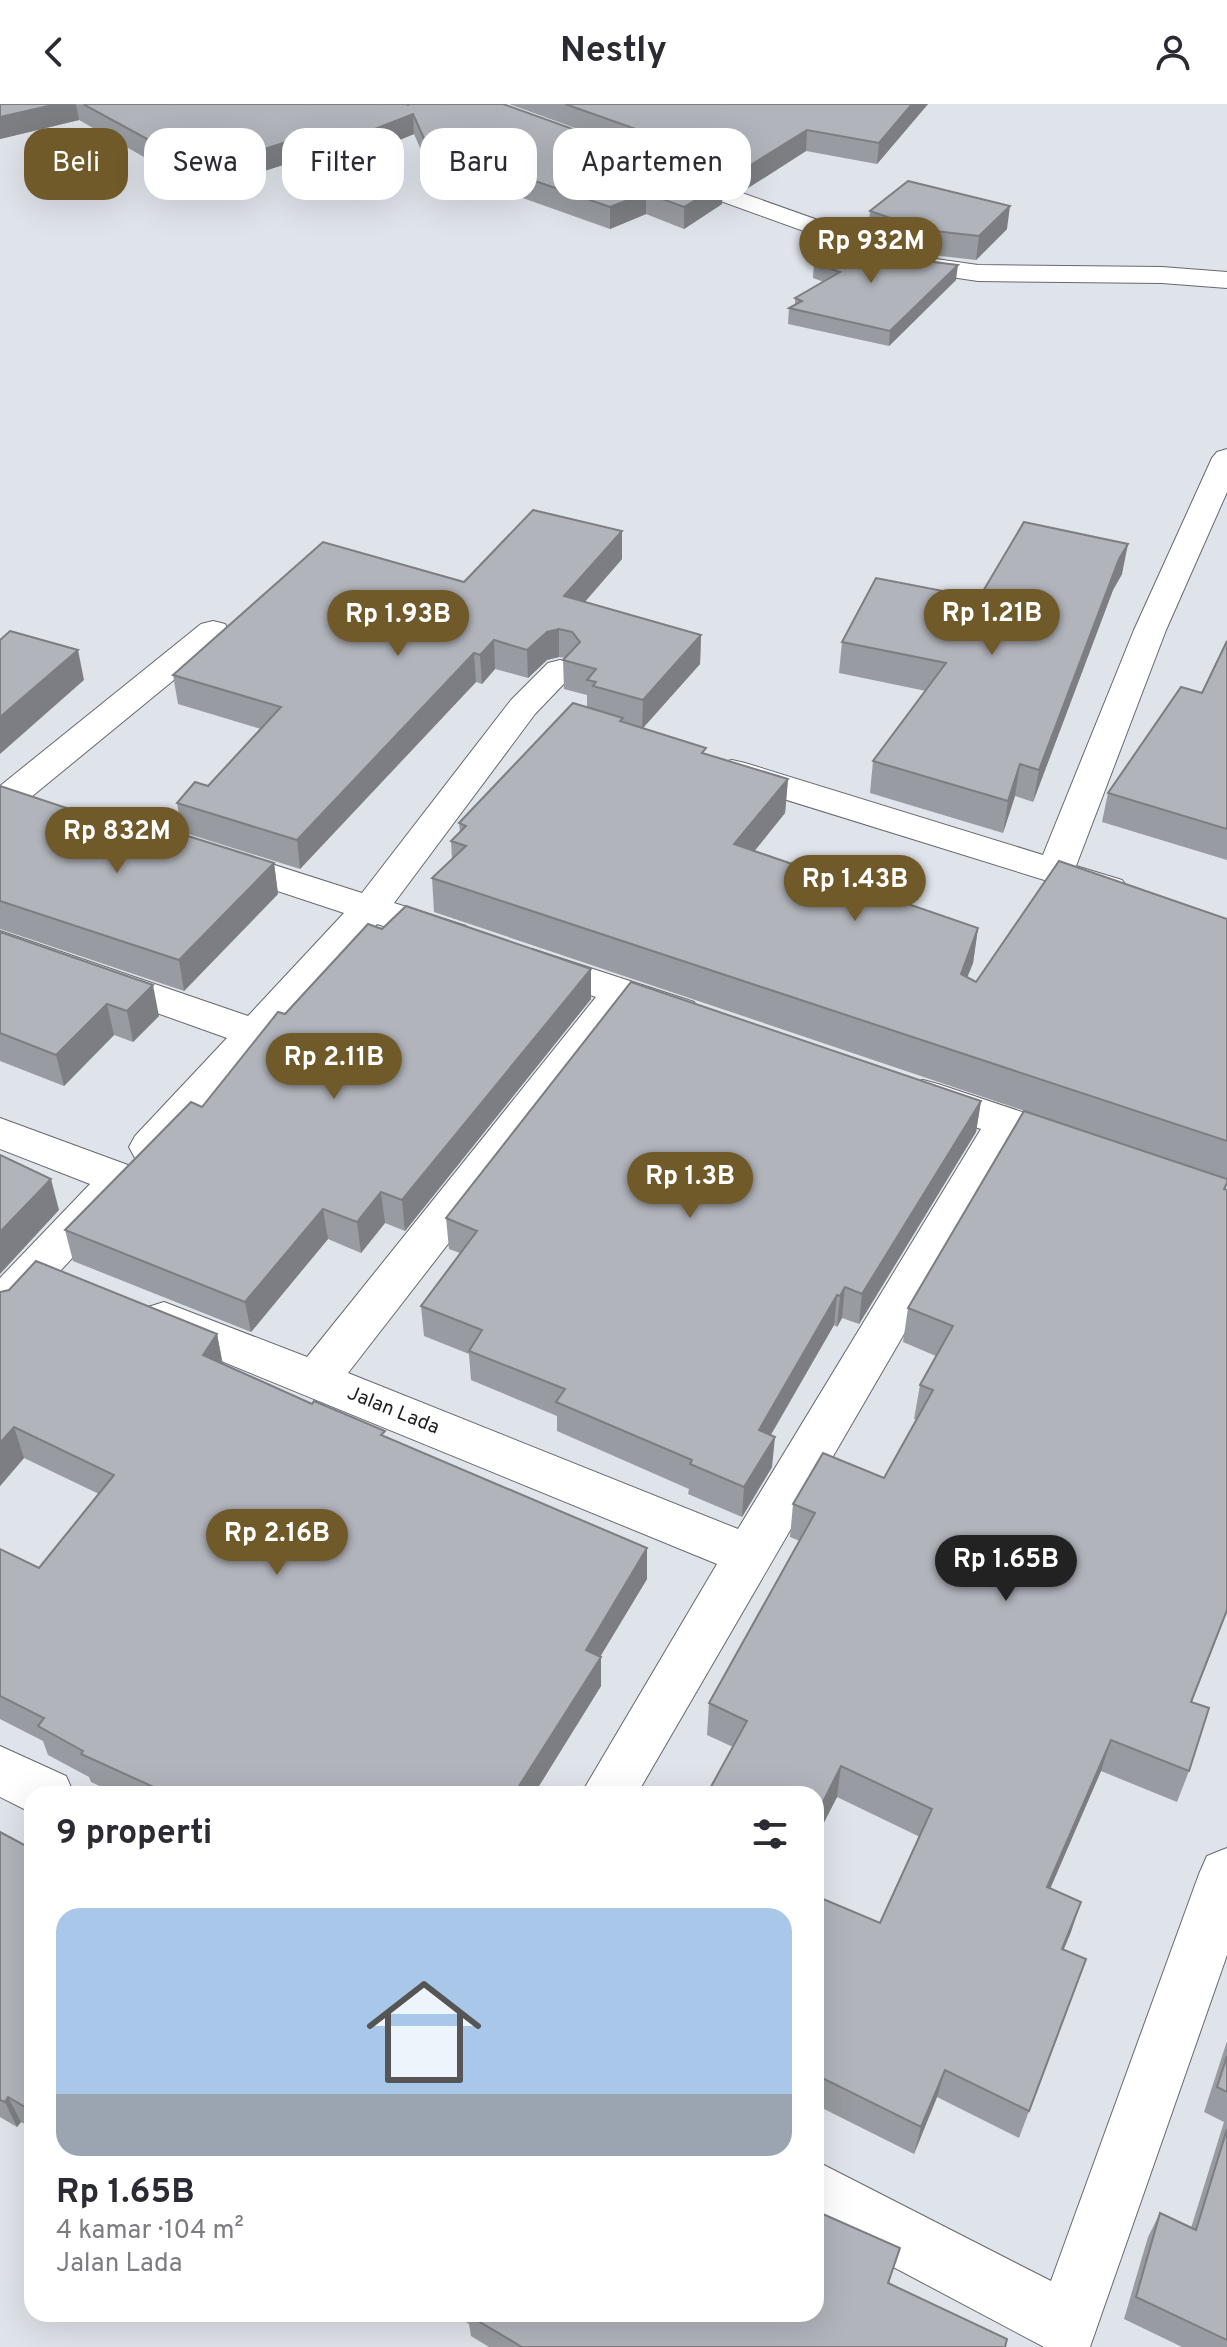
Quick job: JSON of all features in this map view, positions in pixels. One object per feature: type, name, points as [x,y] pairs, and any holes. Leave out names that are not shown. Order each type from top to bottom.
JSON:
[{"type":"street","points":[[741,200],[917,264],[978,273],[1162,275],[1227,280]]},
{"type":"street","points":[[1056,870],[1150,630],[1227,458]]},
{"type":"street","points":[[6,792],[213,631]]},
{"type":"street","points":[[0,1307],[371,907],[538,712],[560,670]]},
{"type":"street","points":[[706,763],[1142,899]]},
{"type":"street","points":[[6,792],[57,808]]},
{"type":"street","points":[[192,851],[371,907],[710,1022]]},
{"type":"street","points":[[0,943],[256,1033]]},
{"type":"street","points":[[316,1380],[622,992]]},
{"type":"street","points":[[887,1082],[1109,1157]]},
{"type":"street","points":[[613,1786],[1006,1122]]},
{"type":"street","points":[[0,1133],[121,1179]]},
{"type":"street","points":[[37,1268],[81,1286]]},
{"type":"street","name":"Jalan Lada","points":[[125,1304],[748,1555]]},
{"type":"street","points":[[0,1770],[31,1786]]},
{"type":"street","points":[[824,2196],[1067,2324],[1227,1874]]},
{"type":"building","points":[[0,104],[57,104],[0,117]]},
{"type":"building","points":[[83,104],[503,104],[570,128],[553,128],[553,187],[537,182],[537,128],[420,130],[413,114],[377,128],[282,128],[282,143],[266,149],[266,128],[144,128],[144,137]]},
{"type":"building","points":[[565,104],[912,104],[879,143],[807,130],[751,165],[751,128],[633,128]]},
{"type":"building","points":[[908,181],[1010,206],[979,236],[925,230],[870,211]]},
{"type":"building","points":[[590,200],[628,200],[610,207]]},
{"type":"building","points":[[665,200],[695,200],[684,207]]},
{"type":"building","points":[[849,235],[917,260],[958,265],[890,331],[789,308],[802,301],[795,298],[840,272],[814,263]]},
{"type":"building","points":[[533,510],[622,531],[564,596],[701,635],[643,700],[593,686],[596,682],[587,680],[596,669],[563,660],[580,642],[572,632],[559,629],[547,632],[527,650],[494,640],[480,655],[474,653],[297,840],[177,803],[195,782],[208,786],[281,707],[173,675],[323,542],[464,582]]},
{"type":"building","points":[[1024,522],[1128,544],[1119,559],[1039,770],[1020,764],[1008,801],[873,761],[946,663],[842,642],[876,578],[979,598]]},
{"type":"building","points":[[10,631],[78,650],[0,717],[0,640]]},
{"type":"building","points":[[1227,641],[1227,829],[1108,793],[1181,687],[1202,693]]},
{"type":"building","points":[[573,703],[706,748],[702,753],[788,779],[734,844],[978,928],[961,974],[976,982],[1059,861],[1227,919],[1227,1141],[432,878],[466,846],[451,841],[466,826],[459,823]]},
{"type":"building","points":[[0,786],[148,835],[156,826],[274,863],[179,960],[0,901]]},
{"type":"building","points":[[406,906],[591,969],[402,1200],[381,1192],[357,1222],[323,1209],[245,1302],[65,1230],[191,1102],[202,1107],[278,1012],[285,1014],[368,924],[382,929]]},
{"type":"building","points":[[0,932],[153,985],[127,1011],[107,1004],[56,1055],[0,1033]]},
{"type":"building","points":[[631,982],[981,1101],[862,1294],[845,1287],[840,1296],[837,1295],[759,1430],[775,1437],[744,1487],[690,1464],[692,1460],[556,1402],[565,1389],[469,1351],[482,1330],[421,1306],[477,1231],[446,1218]]},
{"type":"building","points":[[1024,1111],[1227,1179],[1224,1189],[1227,1190],[1227,1610],[1191,1702],[1209,1708],[1189,1771],[1111,1740],[1047,1887],[1081,1902],[1062,1949],[1086,1959],[1029,2111],[945,2070],[921,2127],[824,2079],[824,1899],[880,1923],[932,1809],[841,1766],[824,1800],[824,1786],[711,1786],[747,1721],[709,1703],[815,1513],[793,1504],[823,1453],[884,1478],[933,1390],[920,1385],[953,1326],[908,1308]]},
{"type":"building","points":[[0,1155],[51,1179],[0,1232]]},
{"type":"building","points":[[36,1261],[217,1334],[203,1355],[312,1404],[314,1401],[385,1431],[381,1435],[647,1548],[586,1650],[601,1657],[519,1786],[151,1786],[81,1754],[83,1751],[38,1726],[44,1718],[0,1696],[0,1549],[39,1568],[114,1475],[14,1427],[0,1443],[0,1292],[9,1290]]},
{"type":"building","points":[[0,1832],[24,1845],[24,2106],[8,2097],[5,2102],[0,2100]]},
{"type":"building","points":[[1227,2056],[1227,2092],[1217,2087]]},
{"type":"building","points":[[1227,2129],[1227,2340],[1136,2297],[1160,2213],[1196,2230]]},
{"type":"building","points":[[824,2215],[900,2248],[888,2283],[1007,2339],[1005,2347],[522,2347],[480,2322],[824,2322]]}]
